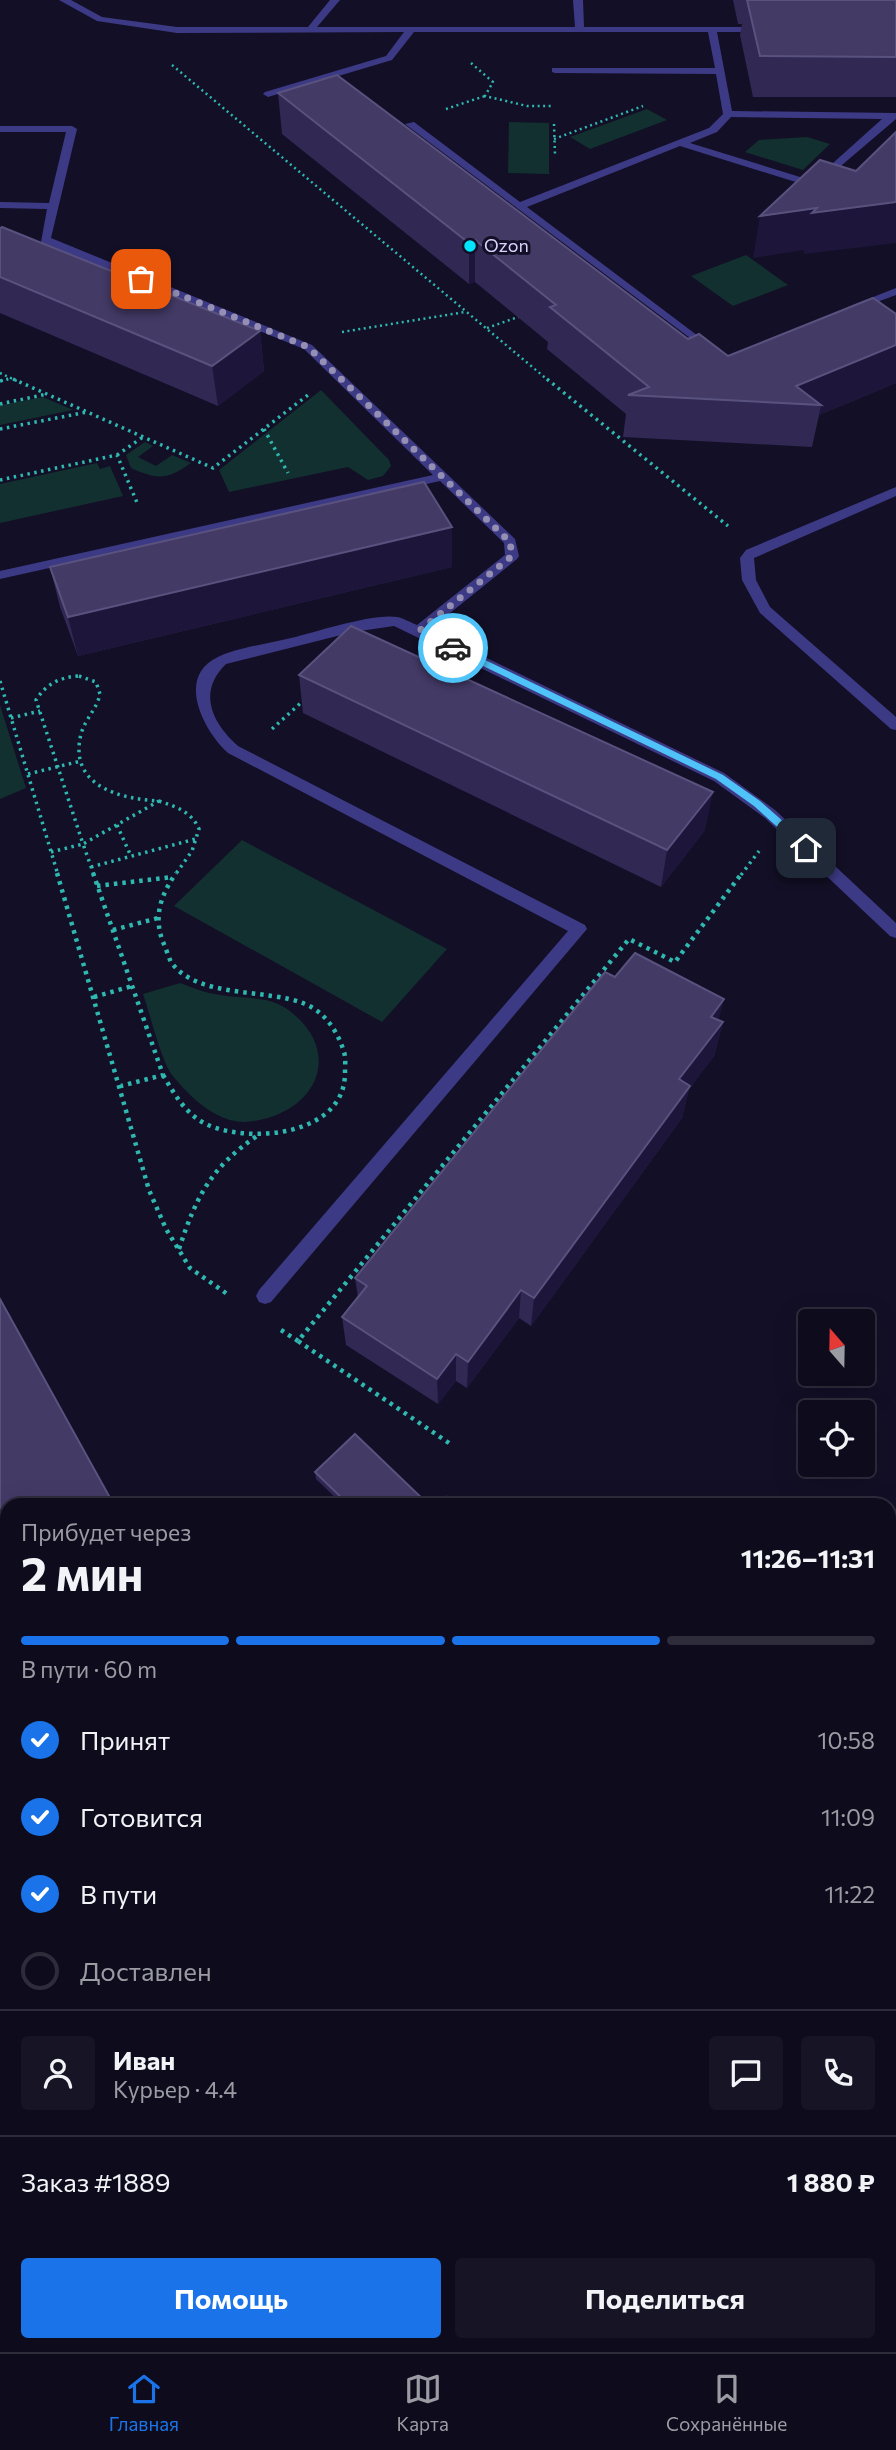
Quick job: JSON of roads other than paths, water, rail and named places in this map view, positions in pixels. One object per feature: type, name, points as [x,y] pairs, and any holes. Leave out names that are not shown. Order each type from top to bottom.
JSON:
[{"type":"street","points":[[64,0],[100,19],[177,30],[778,29]]},
{"type":"street","points":[[310,30],[335,0]]},
{"type":"street","points":[[578,0],[580,30]]},
{"type":"street","points":[[712,29],[728,114]]},
{"type":"street","points":[[268,94],[389,58],[411,30]]},
{"type":"street","points":[[555,70],[720,71]]},
{"type":"street","points":[[519,206],[713,131],[728,114],[894,116]]},
{"type":"street","points":[[680,143],[816,185],[894,116]]},
{"type":"street","points":[[410,124],[723,360]]},
{"type":"street","points":[[0,129],[72,129],[45,240],[308,347],[510,542],[512,556],[419,631]]},
{"type":"street","points":[[0,205],[53,206]]},
{"type":"street","points":[[845,311],[896,291]]},
{"type":"street","points":[[0,575],[442,477]]},
{"type":"street","points":[[896,492],[751,553],[747,558],[749,580],[765,610],[896,725]]},
{"type":"street","points":[[265,1296],[579,929],[242,755],[217,736],[205,706],[203,689],[207,674],[221,661],[353,626],[395,621],[719,777],[770,814],[896,932]]},
{"type":"place","name":"Ozon","points":[[470,246]]}]
